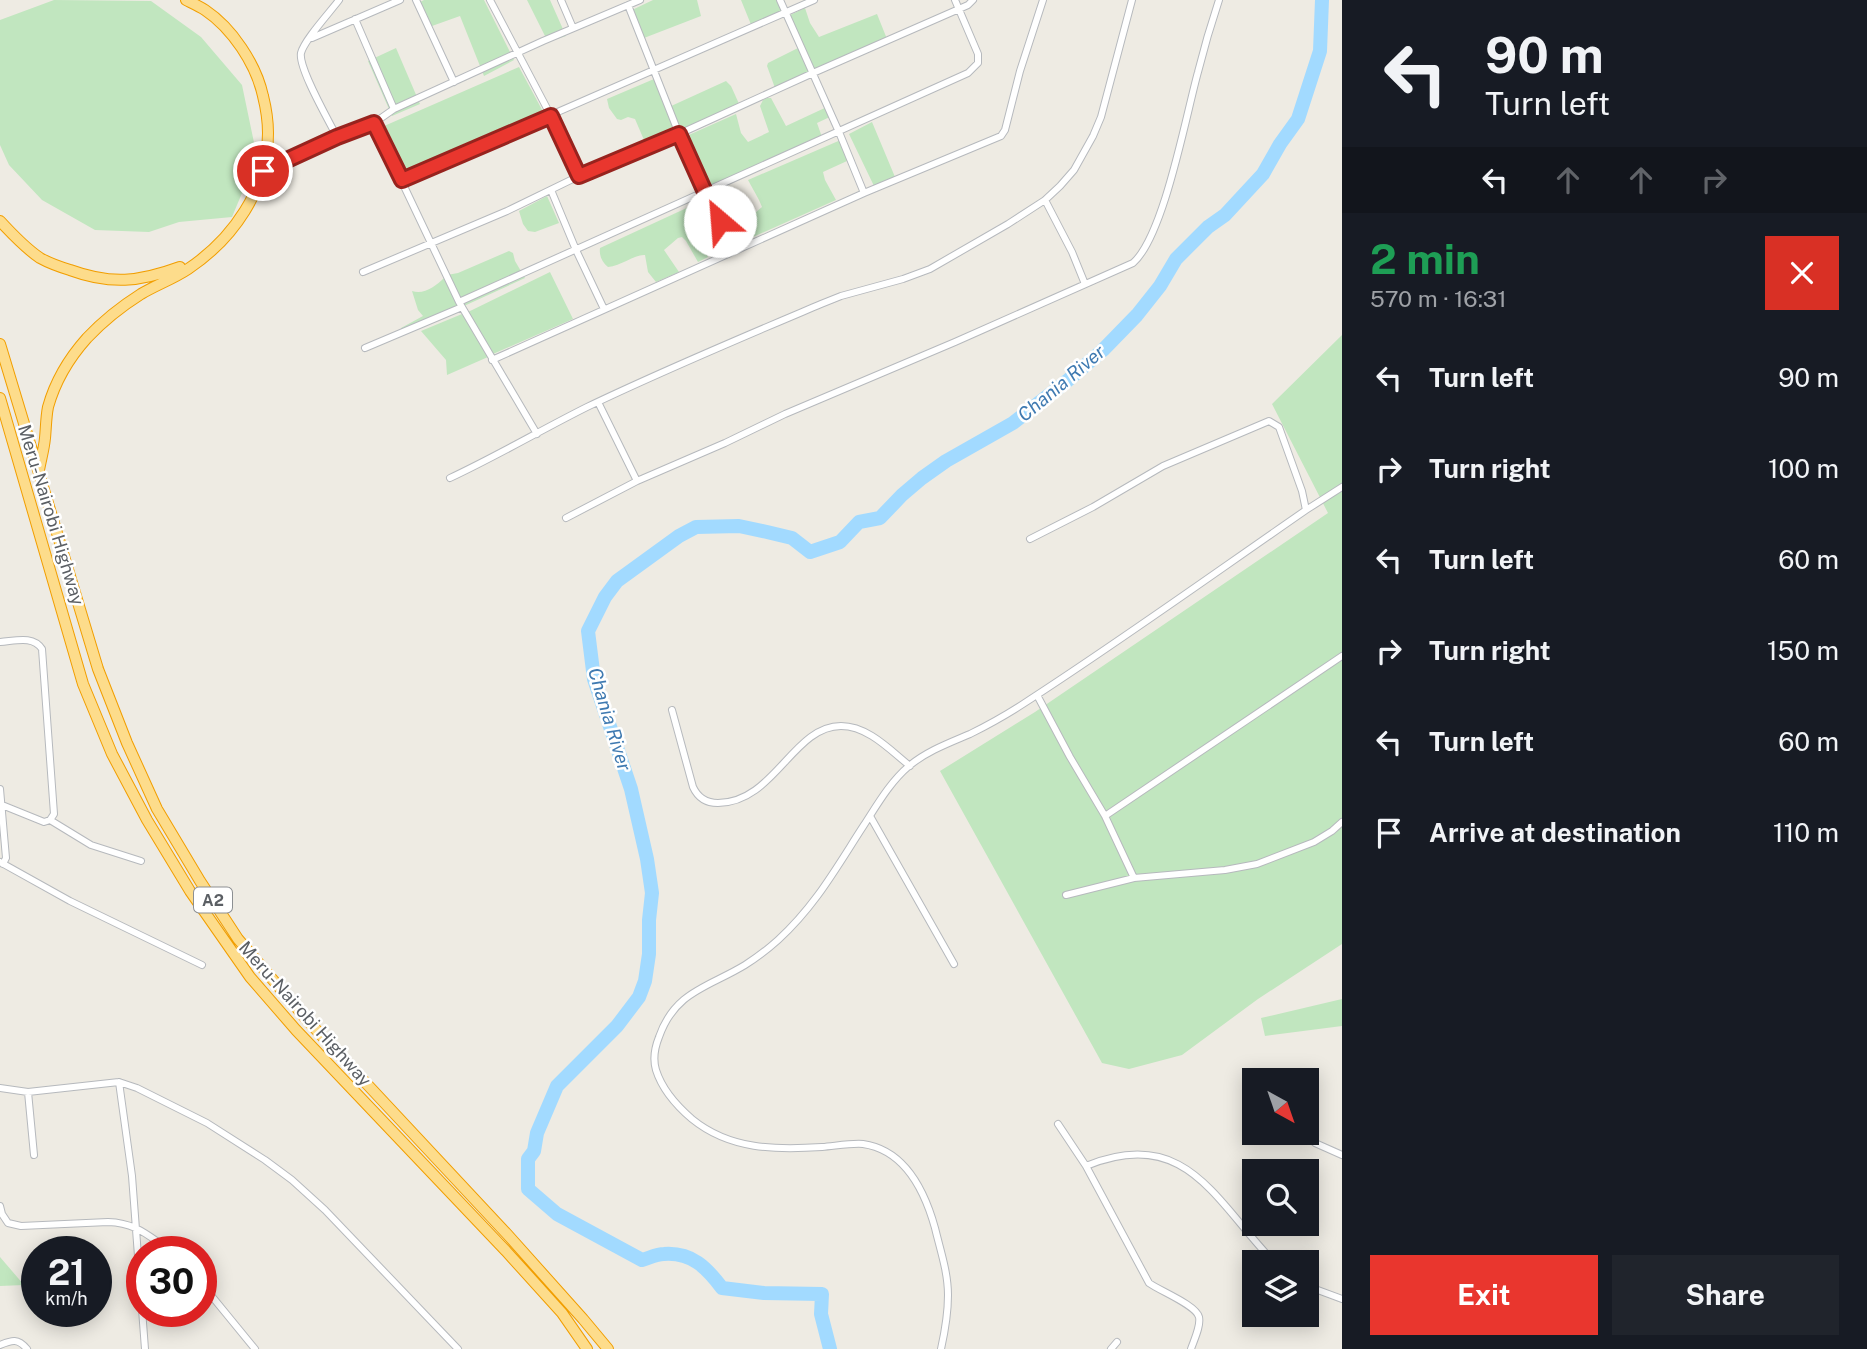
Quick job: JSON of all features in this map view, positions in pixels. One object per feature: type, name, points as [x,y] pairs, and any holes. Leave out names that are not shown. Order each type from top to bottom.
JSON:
[{"type":"highway","points":[[38,474],[52,395],[65,368],[87,338],[111,315],[141,294],[187,270],[210,252],[233,229],[245,212],[263,171],[268,152],[269,130],[261,87],[254,69],[226,28],[205,10],[186,0]]},
{"type":"highway","points":[[0,221],[40,258],[87,276],[110,281],[135,280],[162,274],[210,252]]},
{"type":"highway","name":"Meru-Nairobi Highway","points":[[0,344],[98,669],[157,809],[200,881],[238,939],[308,1021],[507,1234],[608,1349]]},
{"type":"highway","name":"Meru-Nairobi Highway","points":[[0,398],[83,684],[112,754],[146,820],[190,891],[250,977],[562,1312],[587,1349]]},
{"type":"highway","points":[[0,416],[11,438]]},
{"type":"street","points":[[337,137],[318,100],[301,59],[301,52],[339,0]]},
{"type":"street","points":[[309,40],[400,0]]},
{"type":"street","points":[[416,0],[454,82]]},
{"type":"street","points":[[490,0],[579,176]]},
{"type":"street","points":[[561,0],[573,28]]},
{"type":"street","points":[[780,0],[864,193]]},
{"type":"street","points":[[402,180],[814,0]]},
{"type":"street","points":[[365,348],[972,71],[978,64],[978,54],[955,0]]},
{"type":"street","points":[[363,272],[507,211],[579,176],[968,5],[972,0]]},
{"type":"street","points":[[492,360],[734,250],[996,139],[1004,133],[1042,0]]},
{"type":"street","points":[[450,478],[598,402],[821,304],[930,269],[1045,200],[1074,170],[1093,136],[1101,117],[1132,0]]},
{"type":"street","points":[[566,518],[637,481],[785,414],[1133,263],[1154,229],[1178,155],[1198,71],[1219,0]]},
{"type":"street","points":[[263,171],[374,123],[394,109],[637,1]]},
{"type":"street","points":[[628,5],[679,134],[734,250]]},
{"type":"street","points":[[355,19],[394,109]]},
{"type":"street","points":[[374,123],[460,304],[537,434]]},
{"type":"street","points":[[551,190],[604,310]]},
{"type":"street","points":[[1045,200],[1085,284]]},
{"type":"street","points":[[598,402],[637,481]]},
{"type":"street","points":[[1030,539],[1093,507],[1163,466],[1269,421],[1279,427],[1306,510]]},
{"type":"street","points":[[941,1349],[948,1294],[944,1267],[933,1220],[919,1185],[904,1165],[887,1153],[864,1144],[796,1149],[760,1147],[730,1141],[707,1131],[687,1114],[664,1087],[655,1067],[656,1047],[663,1024],[679,1004],[698,988],[745,965],[805,914],[893,783],[910,766],[932,751],[1007,714],[1072,673],[1342,487]]},
{"type":"street","points":[[0,642],[31,640],[38,643],[42,649],[54,814],[50,820],[44,822],[2,805]]},
{"type":"street","points":[[1105,816],[1342,656]]},
{"type":"street","points":[[1037,695],[1105,816],[1134,878]]},
{"type":"street","points":[[672,710],[693,788],[699,798],[712,803],[741,800],[818,732],[832,727],[842,726],[864,731],[882,742],[910,766]]},
{"type":"street","points":[[0,789],[6,858],[1,863],[70,901],[202,965]]},
{"type":"street","points":[[870,816],[954,964]]},
{"type":"street","points":[[50,820],[91,845],[141,861]]},
{"type":"street","points":[[1066,895],[1134,878],[1226,870],[1258,864],[1314,842],[1342,822]]},
{"type":"street","points":[[119,1082],[131,1176],[145,1349]]},
{"type":"street","points":[[0,1088],[28,1092],[119,1082],[137,1088],[207,1123],[292,1180],[325,1210],[458,1349]]},
{"type":"street","points":[[28,1092],[34,1155]]},
{"type":"street","points":[[1058,1124],[1086,1166],[1149,1283],[1194,1308],[1199,1315],[1191,1349]]},
{"type":"street","points":[[1319,1145],[1342,1155]]},
{"type":"street","points":[[1086,1166],[1108,1157],[1131,1154],[1163,1157],[1179,1163],[1199,1177],[1262,1250]]},
{"type":"street","points":[[0,1206],[8,1223],[21,1226],[120,1222],[135,1226],[149,1236]]},
{"type":"street","points":[[1319,1290],[1342,1299]]},
{"type":"street","points":[[217,1303],[255,1349]]},
{"type":"street","points":[[0,1345],[13,1340],[22,1343],[27,1349]]},
{"type":"street","points":[[1111,1349],[1117,1342]]},
{"type":"green space","points":[[54,0],[151,1],[201,37],[242,85],[257,157],[232,217],[179,222],[149,232],[95,230],[42,200],[9,165],[0,145],[0,20]]},
{"type":"green space","points":[[484,0],[514,60],[484,76],[460,16],[432,26],[420,2]]},
{"type":"green space","points":[[527,0],[550,0],[566,36],[548,42]]},
{"type":"green space","points":[[653,0],[697,0],[701,16],[644,38],[632,10]]},
{"type":"green space","points":[[741,0],[777,0],[783,14],[752,27]]},
{"type":"green space","points":[[805,8],[819,37],[877,14],[887,39],[814,71],[788,16]]},
{"type":"green space","points":[[800,47],[812,73],[775,88],[768,63]]},
{"type":"green space","points":[[396,48],[420,104],[392,116],[368,61]]},
{"type":"green space","points":[[519,67],[547,119],[399,180],[375,130]]},
{"type":"green space","points":[[654,79],[676,135],[647,147],[635,119],[617,119],[609,108],[607,99]]},
{"type":"green space","points":[[726,81],[740,106],[680,134],[669,107]]},
{"type":"green space","points":[[767,98],[771,98],[786,126],[829,106],[834,115],[817,123],[823,140],[707,193],[682,138],[736,114],[741,133],[748,142],[769,132],[760,106]]},
{"type":"green space","points":[[872,122],[895,177],[874,186],[849,134]]},
{"type":"green space","points":[[843,139],[855,161],[847,161],[823,172],[836,200],[737,244],[728,226],[730,222],[762,207],[748,180]]},
{"type":"green space","points":[[547,196],[559,223],[535,232],[528,231],[519,211]]},
{"type":"green space","points":[[704,200],[713,217],[701,223],[695,231],[708,257],[698,262],[686,241],[682,237],[678,238],[664,250],[679,272],[656,282],[648,272],[645,255],[608,267],[603,261],[600,248]]},
{"type":"green space","points":[[509,251],[513,253],[525,278],[464,306],[447,275],[458,273]]},
{"type":"green space","points":[[550,272],[573,319],[493,354],[468,312]]},
{"type":"green space","points":[[444,278],[460,308],[402,335],[401,328],[423,316],[418,310],[412,291],[425,291]]},
{"type":"green space","points":[[462,314],[488,357],[447,375],[446,360],[421,331]]},
{"type":"green space","points":[[1342,335],[1342,944],[1258,999],[1182,1055],[1129,1069],[1102,1063],[940,771],[1035,712],[1328,513],[1272,404]]},
{"type":"green space","points":[[1342,999],[1342,1026],[1265,1036],[1261,1018]]},
{"type":"green space","points":[[0,1257],[21,1282],[21,1285],[0,1286]]},
{"type":"waterway","name":"Chania River","points":[[830,1349],[821,1314],[822,1294],[764,1293],[722,1288],[698,1263],[683,1256],[661,1254],[642,1260],[557,1214],[528,1189],[528,1159],[534,1151],[537,1133],[557,1086],[617,1026],[639,997],[645,981],[649,954],[652,893],[647,859],[631,789],[594,679],[588,631],[605,597],[617,581],[679,536],[696,527],[739,526],[767,532],[792,538],[810,552],[840,542],[859,522],[880,518],[922,478],[946,461],[1013,423],[1067,381],[1103,350],[1137,315],[1160,286],[1176,259],[1208,227],[1225,215],[1263,174],[1298,119],[1320,51],[1322,0]]},
{"type":"route","points":[[263,171],[374,123],[402,180],[551,116],[579,176],[679,134],[720,221]]}]
